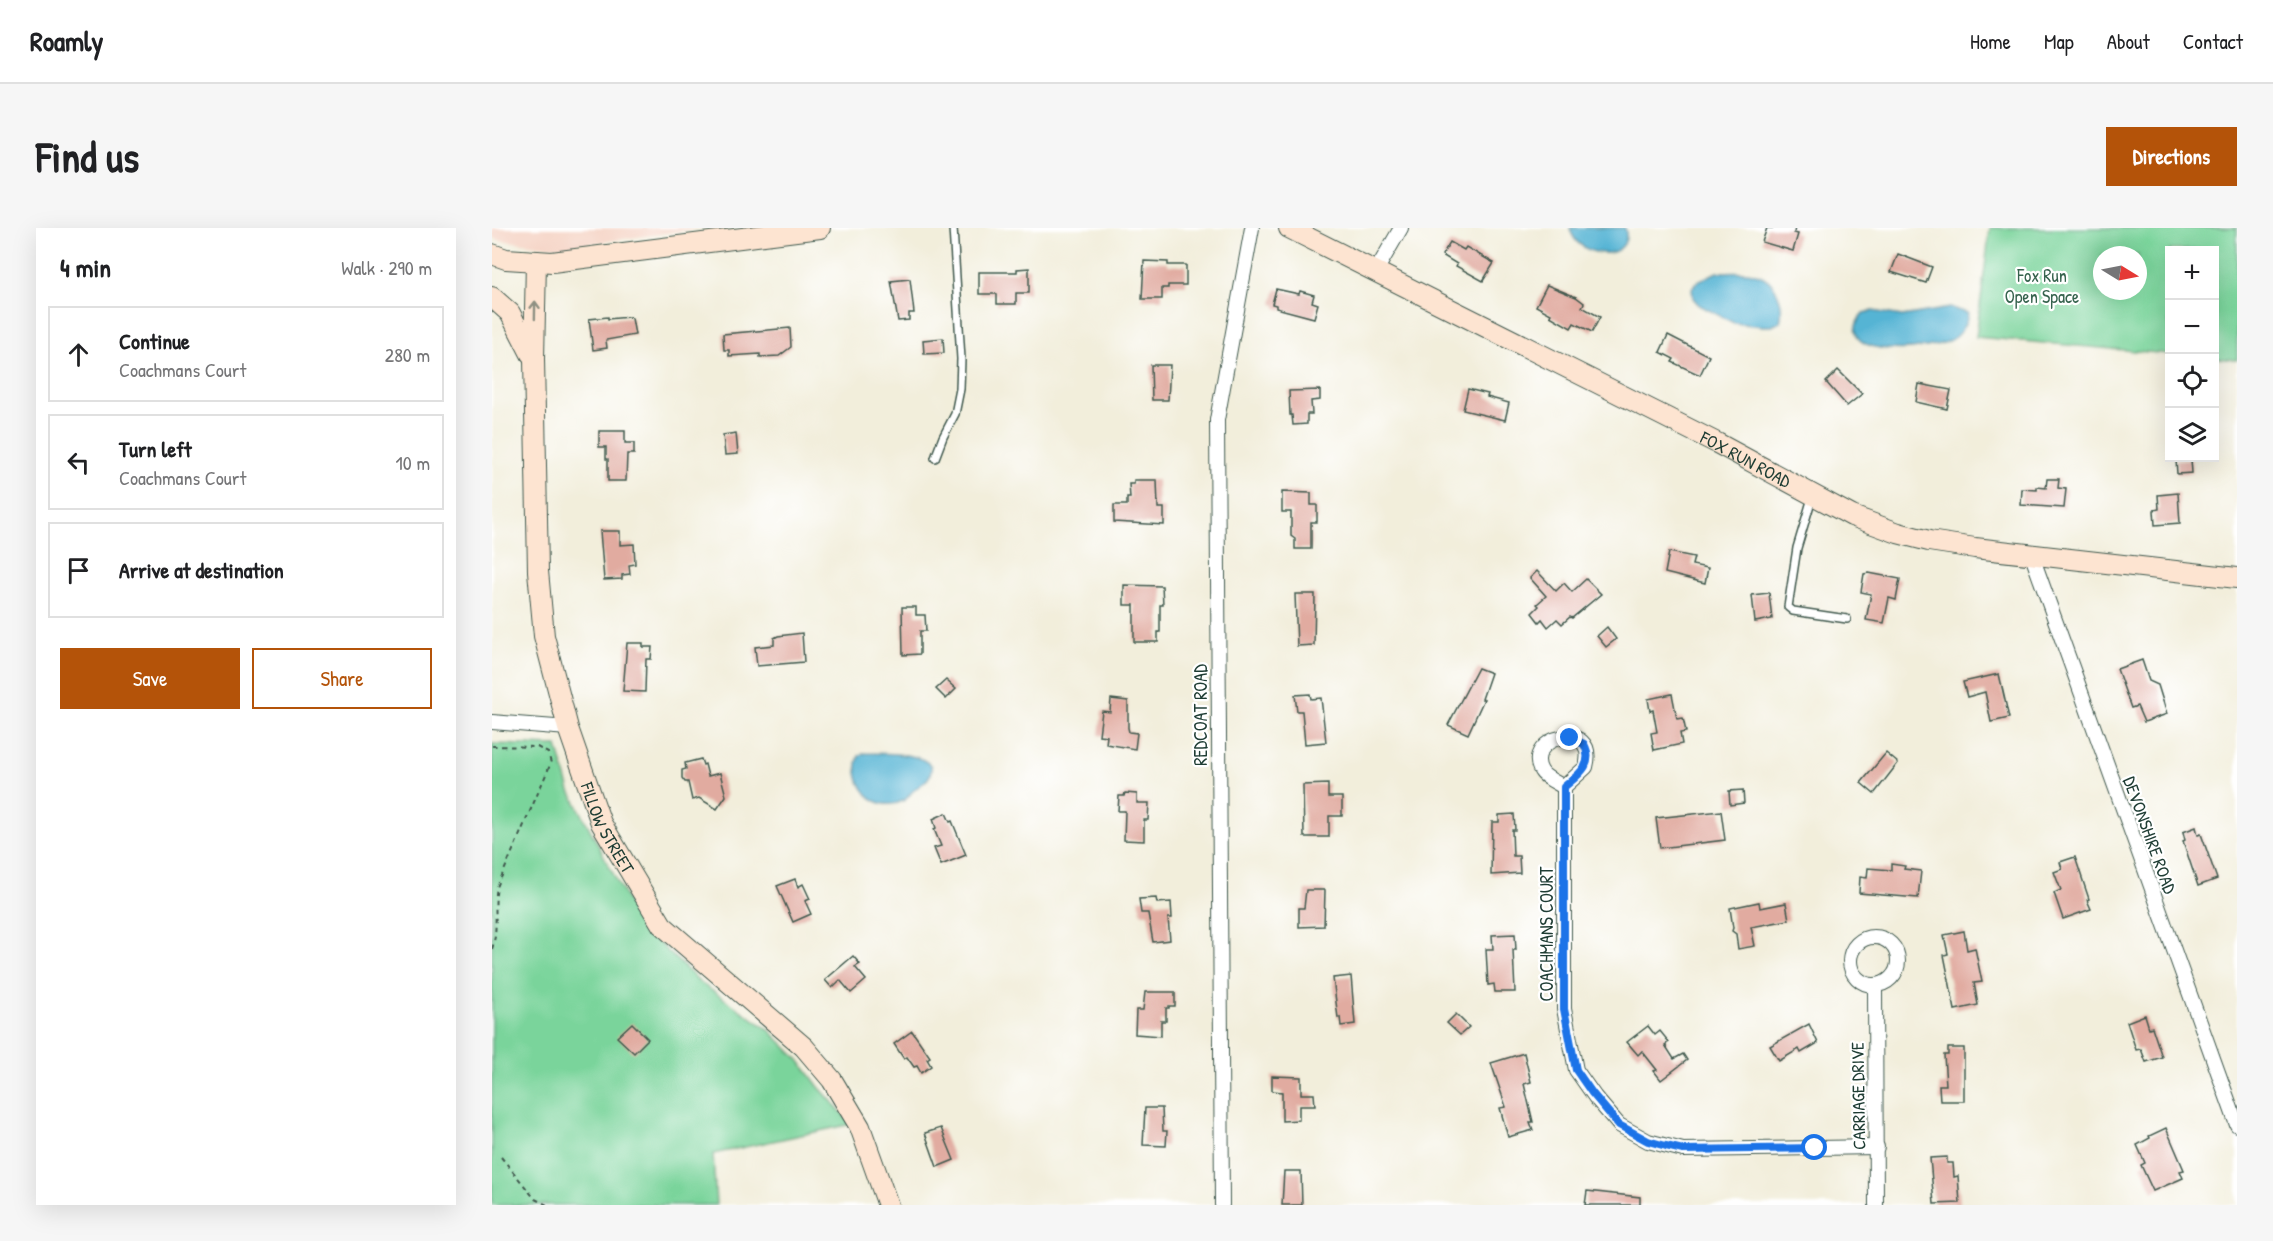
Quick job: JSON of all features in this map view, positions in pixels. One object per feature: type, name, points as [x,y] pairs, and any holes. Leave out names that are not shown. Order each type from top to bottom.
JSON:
[{"type":"street","points":[[492,254],[536,261],[569,260],[820,228]]},
{"type":"street","name":"REDCOAT ROAD","points":[[1222,1205],[1217,420],[1252,228]]},
{"type":"street","name":"FOX RUN ROAD","points":[[1289,228],[1717,443],[1851,516],[1898,533],[1929,541],[2032,556],[2237,578]]},
{"type":"street","points":[[1377,271],[1401,228]]},
{"type":"street","name":"FILLOW STREET","points":[[536,261],[534,359],[538,572],[544,636],[568,728],[601,823],[662,925],[804,1047],[832,1080],[860,1127],[888,1205]]},
{"type":"street","name":"FILLOW STREET","points":[[492,297],[510,313],[534,359]]},
{"type":"street","name":"DEVONSHIRE ROAD","points":[[2032,556],[2237,1125]]},
{"type":"street","points":[[492,722],[568,728]]},
{"type":"street","name":"COACHMANS COURT","points":[[1564,787],[1564,1009],[1576,1070],[1619,1125],[1648,1141],[1683,1150],[1877,1147]]},
{"type":"street","name":"CARRIAGE DRIVE","points":[[1875,986],[1876,1205]]},
{"type":"lane","points":[[936,458],[954,414],[960,389],[961,358],[953,228]]},
{"type":"lane","points":[[1813,496],[1797,548],[1788,607],[1794,611],[1847,620]]},
{"type":"path","points":[[492,746],[537,747],[548,753],[550,763],[496,887],[494,900],[497,928],[492,949]]},
{"type":"path","points":[[501,1157],[535,1199],[547,1205]]},
{"type":"shaded area","points":[[492,228],[702,228],[560,248],[499,240],[492,237]]},
{"type":"green space","name":"Fox Run Open Space","points":[[1990,228],[2237,228],[2237,360],[2219,358],[2219,246],[2165,246],[2165,354],[1976,337]]},
{"type":"green space","points":[[492,744],[557,746],[570,791],[640,925],[701,983],[768,1029],[799,1060],[819,1087],[852,1124],[713,1154],[716,1205],[492,1205]]},
{"type":"water","points":[[1570,228],[1625,228],[1626,239],[1622,247],[1614,252],[1593,251],[1583,247],[1575,239]]},
{"type":"water","points":[[1717,272],[1751,273],[1769,281],[1774,286],[1780,300],[1780,322],[1772,326],[1734,323],[1699,305],[1693,298],[1692,288],[1698,281]]},
{"type":"water","points":[[1950,308],[1968,313],[1967,320],[1955,337],[1944,343],[1928,347],[1888,349],[1871,346],[1859,339],[1856,328],[1863,313],[1873,311],[1902,316]]},
{"type":"water","points":[[864,753],[900,754],[918,758],[931,766],[930,775],[905,800],[882,804],[866,794],[861,785],[857,766],[859,756]]},
{"type":"building","points":[[1767,228],[1795,228],[1794,233],[1798,234],[1793,251],[1762,242]]},
{"type":"building","points":[[1450,242],[1464,250],[1466,247],[1494,263],[1483,281],[1442,255]]},
{"type":"building","points":[[1898,254],[1932,267],[1926,283],[1891,272]]},
{"type":"building","points":[[1144,261],[1186,265],[1186,285],[1168,285],[1168,288],[1162,288],[1162,299],[1142,299]]},
{"type":"building","points":[[1029,268],[1029,293],[1016,293],[1016,304],[997,304],[997,294],[979,294],[979,272],[1017,272],[1017,269]]},
{"type":"building","points":[[910,279],[914,313],[909,313],[909,320],[898,321],[891,281]]},
{"type":"building","points":[[1547,285],[1576,297],[1584,303],[1582,307],[1600,317],[1592,332],[1574,323],[1571,328],[1536,306]]},
{"type":"building","points":[[1276,289],[1314,295],[1312,302],[1318,304],[1314,318],[1276,308],[1276,305],[1272,304]]},
{"type":"building","points":[[608,317],[608,319],[632,318],[635,335],[606,340],[607,348],[593,350],[589,319]]},
{"type":"building","points":[[790,328],[791,347],[779,356],[760,357],[760,354],[729,356],[729,350],[724,350],[723,334]]},
{"type":"building","points":[[1668,335],[1709,356],[1700,375],[1672,362],[1674,359],[1660,352]]},
{"type":"building","points":[[943,338],[944,353],[924,354],[923,340]]},
{"type":"building","points":[[1151,365],[1170,365],[1168,400],[1152,400]]},
{"type":"building","points":[[1838,370],[1862,394],[1847,406],[1826,382]]},
{"type":"building","points":[[1919,384],[1951,390],[1947,409],[1916,402]]},
{"type":"building","points":[[1468,389],[1509,403],[1505,420],[1463,410]]},
{"type":"building","points":[[1320,390],[1320,400],[1311,401],[1312,414],[1307,414],[1307,424],[1293,425],[1292,415],[1290,415],[1289,391]]},
{"type":"building","points":[[599,431],[625,431],[625,443],[634,443],[634,454],[627,454],[626,481],[608,481],[606,447],[599,447]]},
{"type":"building","points":[[736,433],[738,454],[725,455],[723,435]]},
{"type":"building","points":[[2176,462],[2191,462],[2192,473],[2177,474]]},
{"type":"building","points":[[2047,479],[2059,479],[2058,488],[2066,489],[2064,508],[2021,505],[2022,489],[2046,488]]},
{"type":"building","points":[[1134,480],[1157,480],[1158,508],[1164,508],[1164,525],[1114,522],[1114,505],[1127,505],[1127,498],[1130,498],[1129,484],[1134,484]]},
{"type":"building","points":[[1282,492],[1311,493],[1311,505],[1317,505],[1317,522],[1311,522],[1311,549],[1295,549],[1295,539],[1291,536],[1291,512],[1282,512]]},
{"type":"building","points":[[2178,493],[2180,523],[2155,525],[2154,510],[2159,509],[2158,495]]},
{"type":"building","points":[[600,531],[620,531],[620,545],[634,544],[635,564],[629,565],[630,574],[622,575],[622,579],[604,580]]},
{"type":"building","points":[[1669,552],[1694,557],[1692,565],[1708,568],[1705,583],[1665,573]]},
{"type":"building","points":[[1537,571],[1556,591],[1564,583],[1572,592],[1586,579],[1601,594],[1572,618],[1570,617],[1562,624],[1557,619],[1548,627],[1542,619],[1539,622],[1532,613],[1539,606],[1537,604],[1546,596],[1530,578]]},
{"type":"building","points":[[1864,574],[1900,579],[1896,600],[1889,598],[1884,623],[1866,620],[1871,594],[1861,592]]},
{"type":"building","points":[[1124,585],[1162,586],[1163,605],[1160,605],[1158,642],[1134,642],[1134,605],[1124,605]]},
{"type":"building","points":[[1769,593],[1772,619],[1755,622],[1752,595]]},
{"type":"building","points":[[1295,594],[1315,594],[1314,645],[1297,646]]},
{"type":"building","points":[[902,607],[916,607],[916,615],[925,615],[926,631],[920,631],[920,654],[903,655]]},
{"type":"building","points":[[1607,627],[1616,639],[1606,647],[1597,636]]},
{"type":"building","points":[[802,633],[804,662],[757,666],[755,647],[774,645],[774,638],[778,636]]},
{"type":"building","points":[[627,643],[643,643],[643,647],[652,647],[651,659],[646,659],[645,692],[623,691]]},
{"type":"building","points":[[2142,660],[2149,681],[2158,685],[2167,714],[2144,722],[2137,706],[2131,708],[2117,669]]},
{"type":"building","points":[[1478,668],[1491,673],[1482,699],[1484,699],[1468,734],[1448,725]]},
{"type":"building","points":[[1999,674],[2009,718],[1991,722],[1985,692],[1967,697],[1963,682]]},
{"type":"building","points":[[946,680],[956,689],[946,699],[936,689]]},
{"type":"building","points":[[1310,694],[1311,699],[1321,698],[1326,742],[1305,744],[1302,711],[1297,711],[1295,695]]},
{"type":"building","points":[[1672,694],[1677,719],[1683,718],[1686,732],[1680,733],[1682,744],[1654,750],[1651,733],[1657,732],[1653,710],[1650,711],[1648,699]]},
{"type":"building","points":[[1111,699],[1128,701],[1129,732],[1137,733],[1135,749],[1106,744],[1107,736],[1099,735],[1102,711],[1110,712]]},
{"type":"building","points":[[1886,753],[1898,763],[1874,794],[1861,783]]},
{"type":"building","points":[[701,759],[708,776],[720,773],[726,796],[717,809],[699,798],[692,800],[688,782],[682,778],[682,770],[686,769],[685,763]]},
{"type":"building","points":[[1328,784],[1328,797],[1342,797],[1342,816],[1329,816],[1329,837],[1304,837],[1303,785]]},
{"type":"building","points":[[1743,790],[1744,803],[1730,805],[1729,791]]},
{"type":"building","points":[[1125,793],[1137,794],[1137,803],[1149,803],[1148,820],[1144,820],[1144,841],[1124,840],[1125,811],[1118,811],[1119,796],[1124,796]]},
{"type":"building","points":[[1721,811],[1725,840],[1660,848],[1656,818]]},
{"type":"building","points":[[946,813],[950,822],[952,821],[966,855],[941,865],[934,848],[941,846],[934,829],[936,828],[933,819]]},
{"type":"building","points":[[1514,814],[1513,856],[1519,856],[1520,873],[1491,875],[1492,822],[1499,822],[1499,815]]},
{"type":"building","points":[[2196,827],[2198,835],[2201,834],[2217,879],[2198,886],[2183,841],[2185,840],[2183,832]]},
{"type":"building","points":[[2075,857],[2091,909],[2063,919],[2054,893],[2061,890],[2054,872],[2062,869],[2060,862]]},
{"type":"building","points":[[1891,864],[1905,866],[1904,869],[1921,871],[1918,898],[1859,893],[1860,877],[1867,878],[1868,868],[1891,870]]},
{"type":"building","points":[[795,879],[798,887],[803,884],[810,899],[805,901],[811,914],[793,922],[777,886]]},
{"type":"building","points":[[1306,890],[1325,890],[1324,926],[1299,927],[1299,908],[1304,908]]},
{"type":"building","points":[[1156,898],[1157,903],[1171,902],[1172,918],[1168,918],[1170,940],[1153,942],[1148,913],[1141,913],[1139,899]]},
{"type":"building","points":[[1759,902],[1760,908],[1786,903],[1789,920],[1751,927],[1755,946],[1738,949],[1736,934],[1732,931],[1730,908]]},
{"type":"building","points":[[1964,931],[1967,950],[1975,948],[1982,982],[1974,983],[1978,1005],[1955,1010],[1944,955],[1948,954],[1944,935]]},
{"type":"building","points":[[1515,934],[1516,950],[1513,950],[1515,992],[1495,992],[1494,984],[1488,985],[1486,949],[1493,949],[1492,935]]},
{"type":"building","points":[[853,956],[860,964],[855,967],[866,980],[851,993],[840,980],[832,988],[825,980]]},
{"type":"building","points":[[1351,976],[1355,1024],[1341,1026],[1333,978]]},
{"type":"building","points":[[1145,992],[1175,992],[1175,1006],[1166,1008],[1166,1021],[1161,1021],[1161,1036],[1135,1034],[1136,1010],[1143,1010]]},
{"type":"building","points":[[1456,1014],[1469,1027],[1460,1035],[1447,1023]]},
{"type":"building","points":[[2145,1015],[2149,1028],[2152,1027],[2162,1057],[2146,1062],[2141,1049],[2136,1050],[2127,1022]]},
{"type":"building","points":[[632,1023],[648,1039],[634,1053],[617,1037]]},
{"type":"building","points":[[1809,1024],[1818,1043],[1801,1053],[1799,1049],[1779,1061],[1770,1046]]},
{"type":"building","points":[[1648,1026],[1655,1035],[1660,1031],[1669,1042],[1665,1045],[1674,1059],[1683,1054],[1687,1060],[1661,1080],[1654,1071],[1657,1070],[1642,1051],[1638,1055],[1627,1042]]},
{"type":"building","points":[[912,1031],[930,1057],[927,1059],[931,1066],[921,1073],[907,1057],[904,1059],[894,1044]]},
{"type":"building","points":[[1948,1048],[1964,1048],[1964,1101],[1940,1101],[1939,1085],[1946,1085],[1944,1055],[1948,1055]]},
{"type":"building","points":[[1524,1053],[1531,1082],[1524,1084],[1533,1130],[1508,1137],[1500,1108],[1506,1107],[1491,1063]]},
{"type":"building","points":[[1272,1076],[1301,1077],[1301,1094],[1314,1094],[1315,1106],[1299,1106],[1299,1120],[1282,1121],[1282,1092],[1272,1091]]},
{"type":"building","points":[[1145,1108],[1162,1108],[1163,1131],[1167,1131],[1166,1146],[1143,1145]]},
{"type":"building","points":[[941,1128],[954,1160],[937,1167],[925,1133]]},
{"type":"building","points":[[2166,1128],[2184,1170],[2180,1171],[2183,1178],[2153,1191],[2141,1165],[2145,1163],[2137,1145]]},
{"type":"building","points":[[1947,1157],[1947,1163],[1953,1163],[1954,1177],[1958,1176],[1960,1203],[1934,1204],[1930,1158]]},
{"type":"building","points":[[1284,1171],[1301,1171],[1302,1205],[1282,1205]]},
{"type":"building","points":[[1587,1191],[1640,1197],[1640,1205],[1585,1205]]},
{"type":"route","points":[[1570,738],[1579,740],[1588,751],[1586,768],[1564,787],[1564,1009],[1576,1070],[1619,1125],[1648,1141],[1683,1150],[1815,1148]]}]
